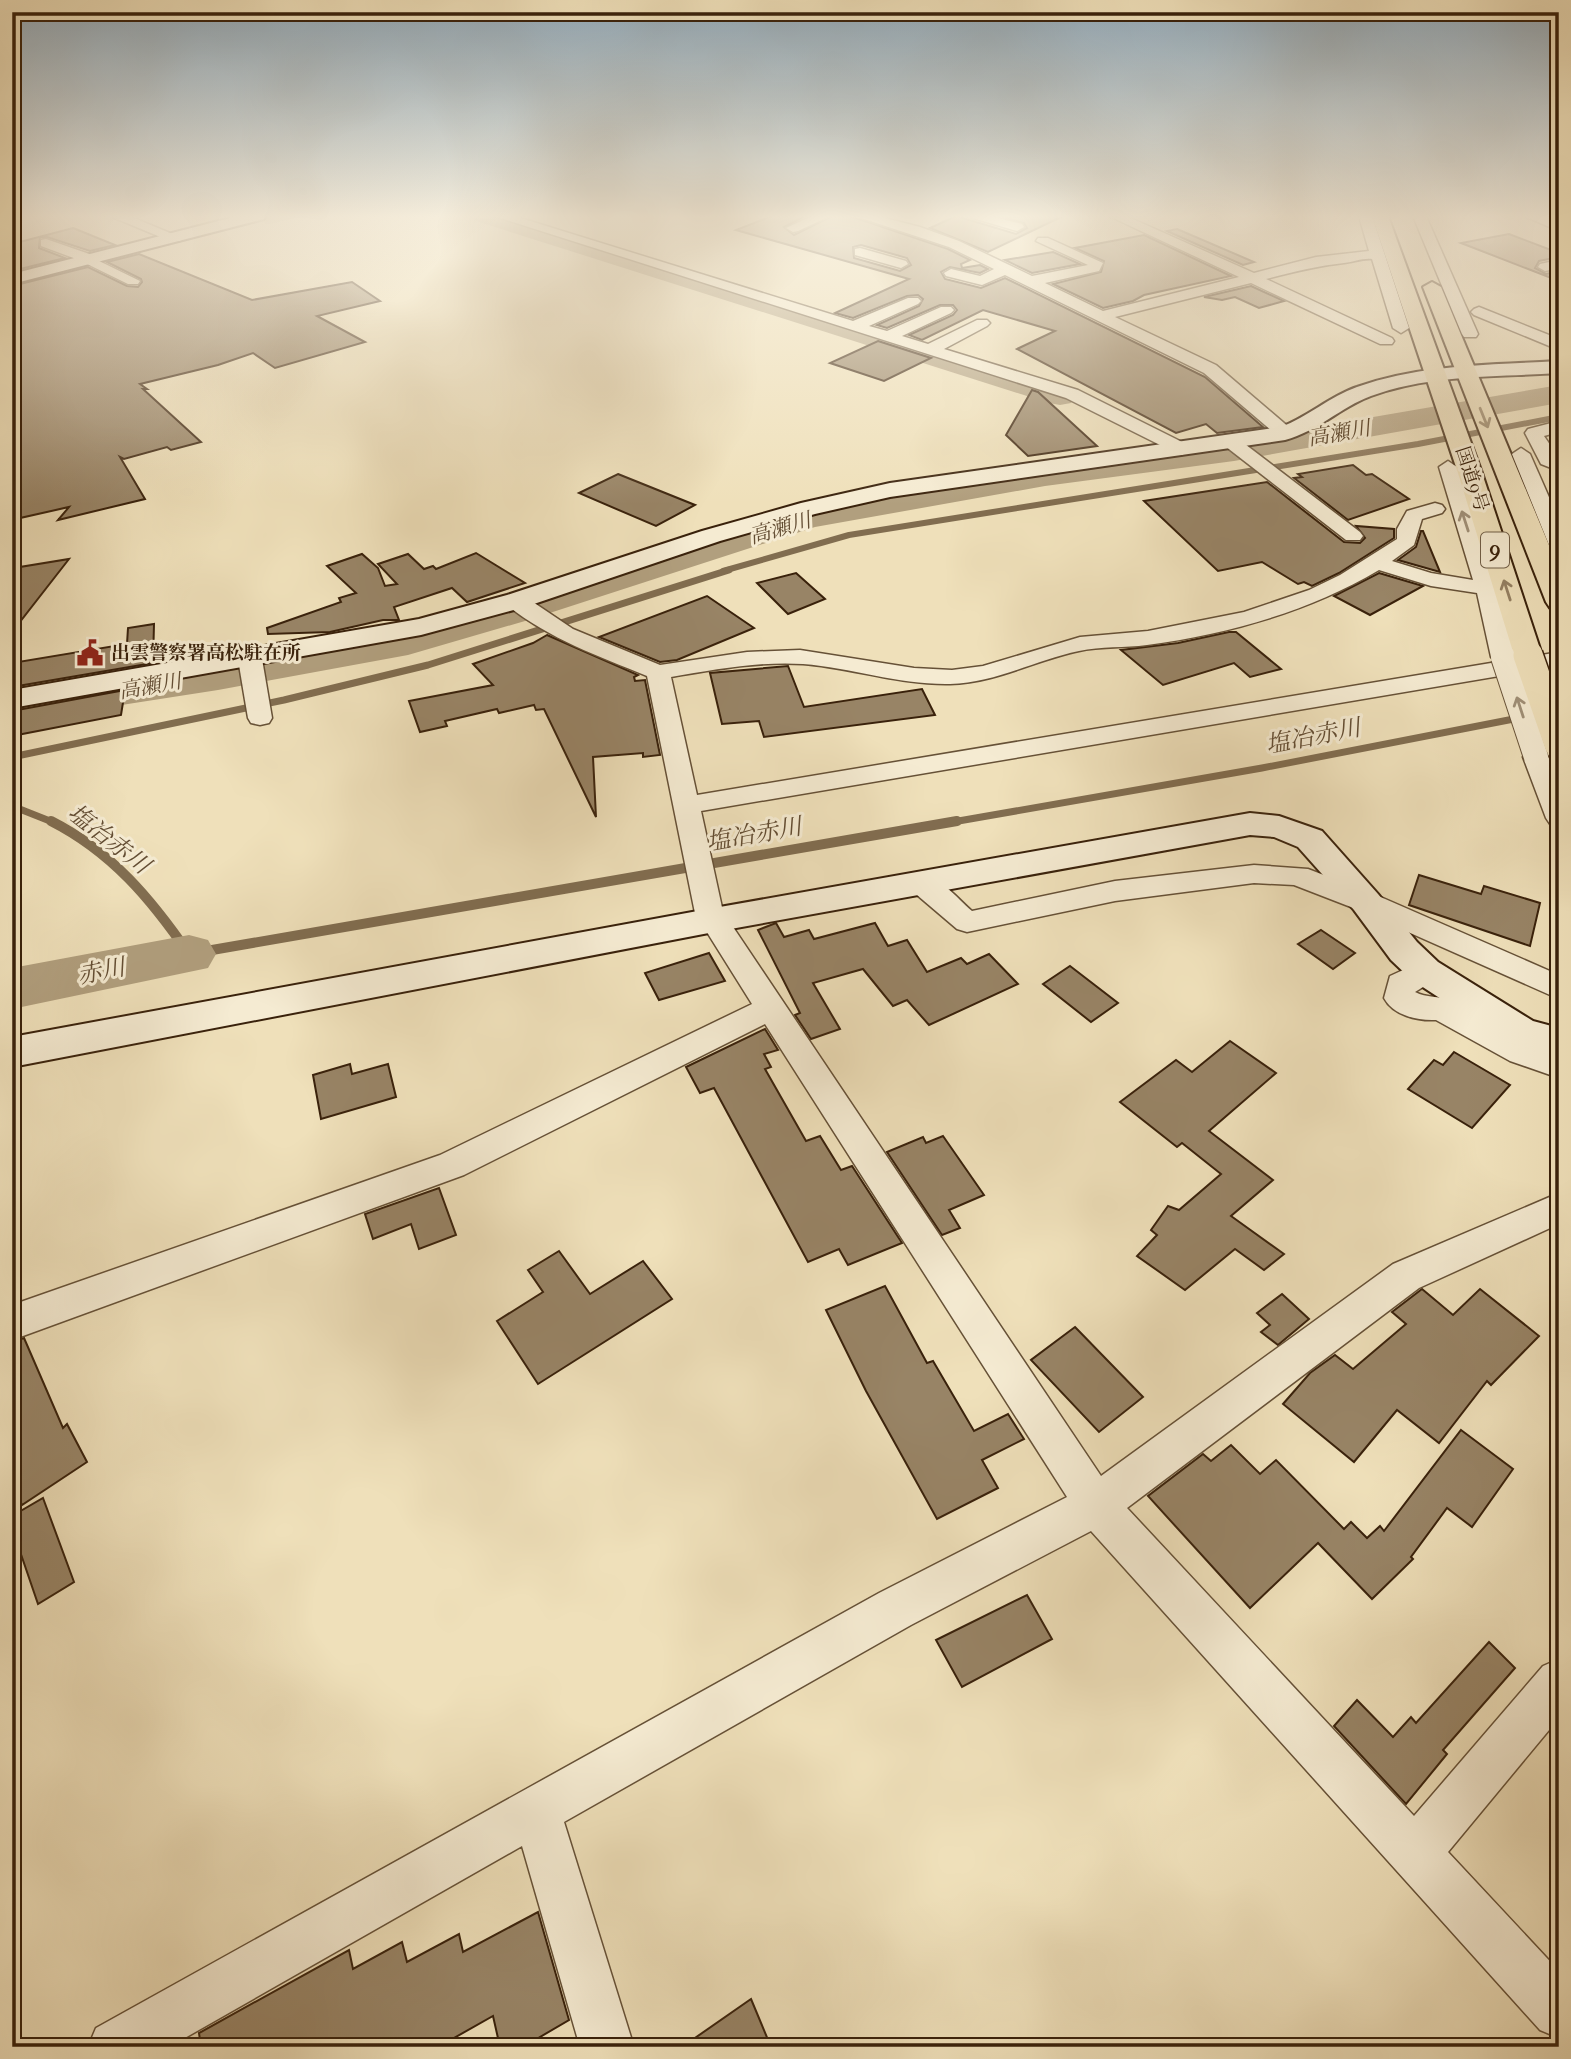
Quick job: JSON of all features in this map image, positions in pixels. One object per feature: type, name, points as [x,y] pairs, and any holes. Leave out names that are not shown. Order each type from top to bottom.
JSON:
[{"type":"highway","name":"国道9号","points":[[1415,312],[1440,384],[1458,468],[1547,751]]},
{"type":"highway","name":"国道9号","points":[[1449,312],[1469,382],[1505,453],[1559,602]]},
{"type":"street","points":[[810,312],[1072,394],[1182,449]]},
{"type":"street","points":[[855,326],[887,312]]},
{"type":"street","points":[[889,336],[941,312]]},
{"type":"street","points":[[1092,312],[1210,369],[1285,433]]},
{"type":"street","points":[[1100,316],[1116,312]]},
{"type":"street","points":[[1325,312],[1386,341]]},
{"type":"street","points":[[1396,312],[1401,328]]},
{"type":"street","points":[[1456,312],[1470,334]]},
{"type":"street","points":[[1479,312],[1559,345]]},
{"type":"street","points":[[930,349],[982,323]]},
{"type":"street","points":[[12,699],[421,627],[516,601],[711,536],[837,502],[976,475],[1285,433],[1305,426],[1362,392],[1469,382],[1559,367]]},
{"type":"street","points":[[1559,426],[1534,433],[1548,460],[1559,465]]},
{"type":"street","points":[[1231,442],[1353,536]]},
{"type":"street","points":[[1505,453],[1531,477],[1559,545]]},
{"type":"street","points":[[1458,468],[1486,587],[1515,656]]},
{"type":"street","points":[[1531,477],[1559,481]]},
{"type":"street","points":[[516,601],[530,614],[560,630],[658,672],[740,661],[798,657],[834,660],[905,674],[951,677],[978,675],[1081,644],[1229,625],[1314,597],[1378,563],[1407,541],[1407,529],[1414,515],[1434,509]]},
{"type":"street","points":[[1378,563],[1412,576],[1449,585],[1486,587]]},
{"type":"street","points":[[250,659],[260,718]]},
{"type":"street","points":[[685,805],[1559,659]]},
{"type":"street","points":[[658,672],[709,913],[1096,1505],[1415,1853],[1552,1998]]},
{"type":"street","points":[[1547,751],[1559,818]]},
{"type":"street","points":[[12,1052],[713,920],[1250,824],[1279,827],[1310,839],[1366,902],[1404,951],[1425,971],[1521,1032],[1559,1043]]},
{"type":"street","points":[[920,882],[967,922],[1115,891],[1254,874],[1298,876],[1366,902],[1559,988]]},
{"type":"street","points":[[1425,971],[1401,984],[1399,998],[1422,1009],[1440,1008],[1521,1052],[1559,1066]]},
{"type":"street","points":[[12,1323],[452,1165],[771,1008]]},
{"type":"street","points":[[114,2047],[895,1609],[1096,1505],[1406,1276],[1559,1208]]},
{"type":"street","points":[[1415,1853],[1559,1682]]},
{"type":"street","points":[[536,1811],[607,2047]]},
{"type":"building","points":[[12,312],[333,312],[317,316],[365,342],[275,368],[253,353],[218,365],[140,384],[201,442],[171,450],[167,447],[124,459],[120,457],[145,499],[58,520],[69,507],[20,518],[12,500]]},
{"type":"building","points":[[837,312],[868,312],[853,318],[835,313]]},
{"type":"building","points":[[906,312],[924,312],[887,328],[877,325]]},
{"type":"building","points":[[955,312],[979,312],[922,340],[909,335]]},
{"type":"building","points":[[990,312],[1074,312],[1205,377],[1263,427],[1217,433],[1206,424],[1176,433],[1017,349],[1055,331]]},
{"type":"building","points":[[878,341],[931,358],[884,381],[830,363]]},
{"type":"building","points":[[1032,390],[1038,392],[1097,446],[1028,456],[1006,435]]},
{"type":"building","points":[[1353,465],[1366,475],[1372,474],[1409,499],[1348,520],[1294,478],[1302,477],[1298,474]]},
{"type":"building","points":[[618,474],[695,505],[656,526],[579,493]]},
{"type":"building","points":[[1267,482],[1344,542],[1360,543],[1365,538],[1356,526],[1394,529],[1394,538],[1339,573],[1312,586],[1304,582],[1298,584],[1262,562],[1218,571],[1144,501]]},
{"type":"building","points":[[1421,531],[1440,572],[1398,560],[1416,547]]},
{"type":"building","points":[[476,553],[525,583],[467,602],[452,588],[394,607],[399,620],[383,620],[330,632],[268,634],[267,628],[341,602],[339,598],[356,593],[327,566],[362,554],[378,568],[385,586],[397,584],[378,564],[408,554],[424,569],[433,566],[436,569]]},
{"type":"building","points":[[69,559],[12,632],[12,577],[20,567]]},
{"type":"building","points":[[796,573],[825,599],[788,614],[757,583]]},
{"type":"building","points":[[1379,573],[1423,586],[1370,615],[1334,596]]},
{"type":"building","points":[[707,596],[754,628],[677,660],[660,662],[599,637]]},
{"type":"building","points":[[154,624],[153,663],[12,687],[12,663],[127,644],[128,628]]},
{"type":"building","points":[[1236,632],[1281,669],[1250,677],[1234,663],[1163,685],[1121,650],[1178,643]]},
{"type":"building","points":[[547,635],[638,675],[634,677],[635,681],[645,680],[660,755],[643,757],[643,753],[593,757],[596,817],[544,709],[536,710],[534,705],[499,713],[497,709],[445,721],[447,726],[420,732],[409,701],[493,685],[473,664],[533,643]]},
{"type":"building","points":[[788,666],[804,707],[922,689],[935,715],[764,737],[759,721],[722,724],[710,673]]},
{"type":"building","points":[[125,690],[121,715],[12,736],[12,711]]},
{"type":"building","points":[[1419,875],[1481,894],[1484,886],[1540,903],[1530,946],[1409,905]]},
{"type":"building","points":[[776,923],[784,937],[809,930],[814,939],[875,923],[888,946],[907,940],[927,972],[961,958],[967,964],[989,954],[1018,984],[929,1025],[907,1000],[893,1006],[863,969],[813,983],[840,1029],[811,1039],[795,1015],[800,1013],[758,930]]},
{"type":"building","points":[[1321,930],[1355,953],[1333,969],[1298,944]]},
{"type":"building","points":[[709,953],[725,981],[659,1000],[645,973]]},
{"type":"building","points":[[1070,966],[1118,1003],[1091,1022],[1043,984]]},
{"type":"building","points":[[765,1029],[778,1050],[764,1054],[771,1067],[765,1069],[806,1141],[820,1136],[841,1170],[852,1166],[902,1243],[848,1265],[839,1249],[808,1262],[714,1088],[700,1093],[686,1067]]},
{"type":"building","points":[[1230,1041],[1276,1073],[1209,1131],[1273,1180],[1231,1216],[1284,1254],[1264,1270],[1235,1249],[1185,1290],[1137,1256],[1157,1235],[1151,1230],[1168,1206],[1179,1210],[1221,1174],[1182,1143],[1177,1147],[1120,1102],[1176,1060],[1192,1072]]},
{"type":"building","points":[[1454,1052],[1510,1085],[1472,1128],[1408,1089],[1434,1060],[1443,1065]]},
{"type":"building","points":[[350,1064],[352,1074],[388,1064],[396,1097],[321,1119],[313,1075]]},
{"type":"building","points":[[943,1136],[984,1195],[949,1210],[960,1228],[942,1235],[887,1152],[923,1137],[926,1143]]},
{"type":"building","points":[[439,1188],[456,1235],[419,1249],[411,1224],[373,1239],[365,1214]]},
{"type":"building","points":[[559,1251],[590,1294],[643,1261],[672,1299],[538,1384],[497,1321],[543,1292],[528,1270]]},
{"type":"building","points":[[885,1286],[927,1363],[933,1361],[974,1431],[1008,1414],[1024,1439],[982,1460],[998,1488],[937,1519],[866,1391],[826,1310]]},
{"type":"building","points":[[1422,1289],[1453,1315],[1480,1289],[1539,1336],[1491,1385],[1487,1381],[1439,1443],[1397,1410],[1354,1462],[1283,1404],[1310,1373],[1335,1355],[1353,1369],[1406,1324],[1392,1312]]},
{"type":"building","points":[[1282,1294],[1309,1319],[1278,1345],[1261,1332],[1270,1325],[1257,1313]]},
{"type":"building","points":[[1075,1327],[1143,1397],[1099,1432],[1031,1360]]},
{"type":"building","points":[[24,1338],[63,1428],[67,1424],[87,1462],[22,1505],[12,1484],[12,1342]]},
{"type":"building","points":[[1461,1430],[1513,1469],[1472,1527],[1447,1508],[1411,1557],[1413,1559],[1372,1599],[1318,1543],[1250,1608],[1148,1496],[1203,1454],[1211,1461],[1231,1445],[1260,1474],[1276,1460],[1344,1529],[1351,1522],[1367,1538],[1380,1526],[1384,1531]]},
{"type":"building","points":[[43,1498],[74,1582],[38,1604],[12,1528],[12,1516]]},
{"type":"building","points":[[1027,1595],[1052,1639],[962,1687],[936,1640]]},
{"type":"building","points":[[1489,1642],[1515,1668],[1443,1750],[1447,1754],[1406,1804],[1334,1726],[1357,1700],[1393,1737],[1411,1717],[1416,1723]]},
{"type":"building","points":[[538,1912],[569,2020],[523,2047],[500,2047],[493,2016],[438,2047],[201,2047],[199,2033],[349,1950],[353,1969],[402,1942],[407,1962],[459,1934],[463,1952]]},
{"type":"building","points":[[751,1999],[771,2047],[682,2047]]},
{"type":"waterway","points":[[792,312],[1060,396]]},
{"type":"waterway","name":"高瀬川","points":[[12,709],[218,677],[408,642],[807,518],[1045,476],[1234,451],[1559,394]]},
{"type":"waterway","points":[[723,571],[849,535],[1418,444],[1559,417]]},
{"type":"waterway","points":[[12,757],[284,700],[428,665],[729,570]]},
{"type":"waterway","name":"塩冶赤川","points":[[947,823],[1262,768],[1524,717]]},
{"type":"waterway","name":"塩冶赤川","points":[[12,806],[54,823]]},
{"type":"waterway","name":"塩冶赤川","points":[[54,823],[93,847],[129,878],[189,954],[957,821]]},
{"type":"waterway","name":"赤川","points":[[12,989],[189,954]]},
{"type":"place","name":"出雲警察署高松駐在所","points":[[90,653]]}]
